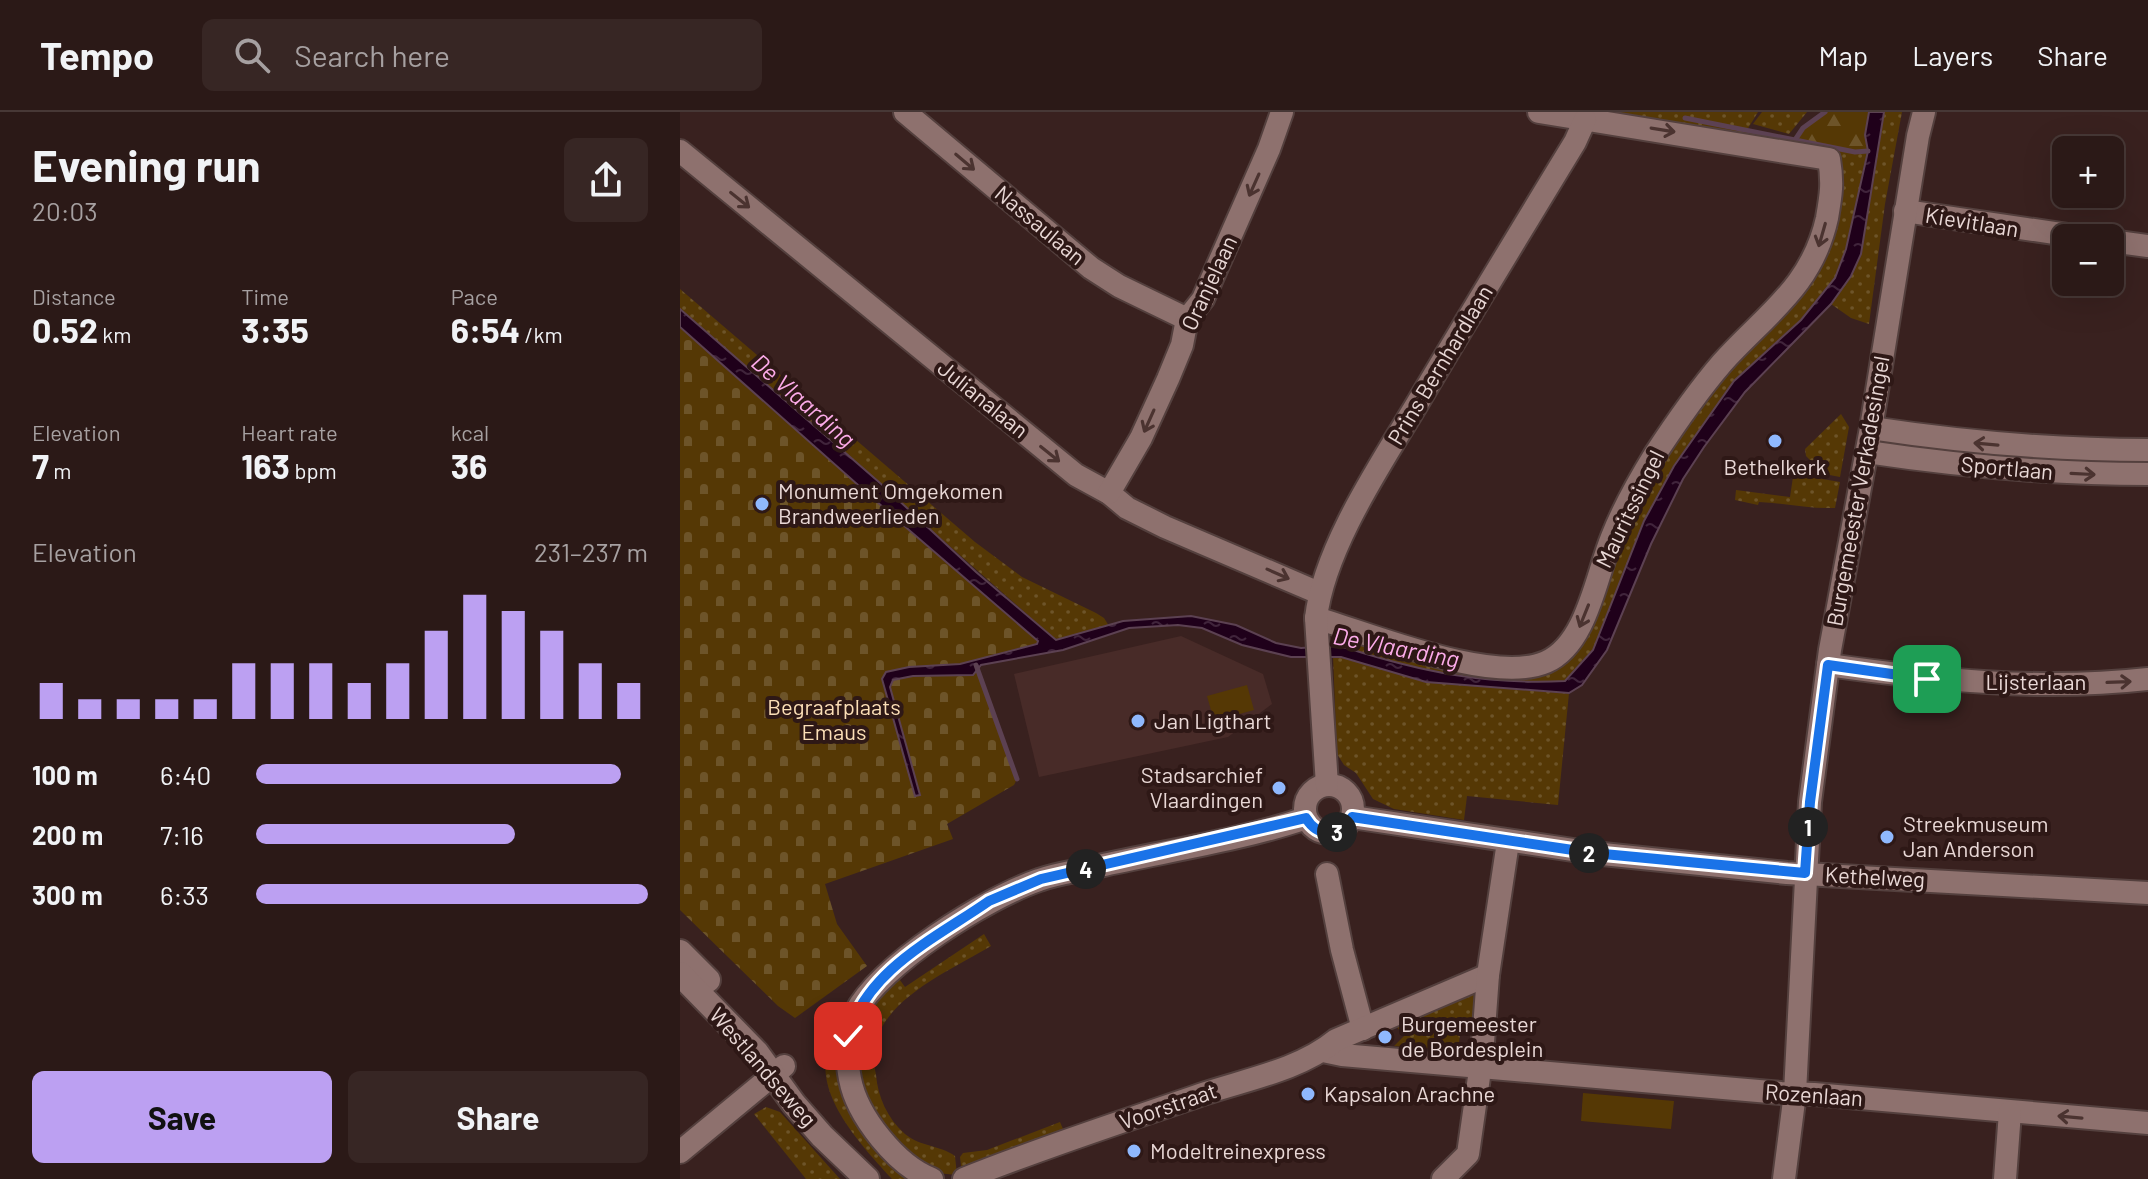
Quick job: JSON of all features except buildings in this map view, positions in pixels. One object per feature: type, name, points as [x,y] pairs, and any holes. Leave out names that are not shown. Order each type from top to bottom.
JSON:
[{"type":"main road","name":"Westlandseweg","points":[[680,952],[768,1043],[778,1071]]},
{"type":"main road","name":"Westlandseweg","points":[[680,974],[778,1071],[867,1179]]},
{"type":"street","name":"Nassaulaan","points":[[905,112],[1091,268],[1119,286],[1187,319]]},
{"type":"street","name":"Oranjelaan","points":[[1109,493],[1141,438],[1168,379],[1182,345],[1187,319],[1203,299],[1269,149],[1282,112]]},
{"type":"street","points":[[1539,112],[1585,120]]},
{"type":"street","name":"Burgemeester Verkadesingel","points":[[1784,1179],[1805,1093],[1805,873],[1810,802],[1828,665],[1924,112]]},
{"type":"street","name":"Mauritssingel","points":[[1317,627],[1488,666],[1533,667],[1562,653],[1582,623],[1613,534],[1658,450],[1714,373],[1787,299],[1810,266],[1825,225],[1834,184],[1829,159],[1585,120]]},
{"type":"street","name":"Prins Bernhardlaan","points":[[1327,785],[1317,627],[1319,593],[1345,530],[1376,473],[1575,142],[1585,120]]},
{"type":"street","name":"Julianalaan","points":[[680,151],[1076,475],[1109,493],[1127,508],[1165,527],[1319,593]]},
{"type":"street","name":"Kievitlaan","points":[[1905,211],[2052,234]]},
{"type":"street","points":[[2124,243],[2148,246]]},
{"type":"street","name":"Sportlaan","points":[[1871,428],[1981,444],[2148,450]]},
{"type":"street","name":"Sportlaan","points":[[1867,452],[1980,467],[2148,474]]},
{"type":"street","name":"Lijsterlaan","points":[[1828,665],[1927,679],[2023,684],[2148,679]]},
{"type":"street","points":[[1327,785],[1338,787],[1348,795],[1353,805],[1352,817],[1342,830],[1327,834],[1314,829],[1306,818],[1305,803],[1313,791],[1327,785]]},
{"type":"street","name":"Kethelweg","points":[[1352,817],[1593,853],[1805,873],[2148,893]]},
{"type":"street","points":[[932,1179],[913,1170],[864,1115],[853,1093],[847,1044],[853,1017],[867,994],[889,970],[989,901],[1041,879],[1306,818]]},
{"type":"street","points":[[1443,1179],[1468,1154],[1488,975],[1508,842]]},
{"type":"street","points":[[1327,874],[1360,1030],[1360,1057]]},
{"type":"street","points":[[1360,1030],[1488,975]]},
{"type":"street","name":"Voorstraat","points":[[966,1178],[1283,1067],[1323,1051],[1336,1040],[1360,1030]]},
{"type":"street","points":[[1323,1051],[1480,1068]]},
{"type":"street","name":"Rozenlaan","points":[[1480,1068],[2148,1123]]},
{"type":"street","points":[[680,1152],[778,1071]]},
{"type":"street","points":[[2005,1179],[2010,1112]]},
{"type":"shaded area","name":"Jan Ligthart","points":[[1181,636],[1263,674],[1272,704],[1228,737],[1039,777],[1014,674]]},
{"type":"green space","points":[[1612,112],[1758,112],[1747,130],[1855,152],[1868,151],[1846,249],[1835,278],[1801,320],[1734,381],[1674,466],[1644,521],[1593,650],[1570,678],[1532,683],[1440,674],[1334,646],[1336,642],[1349,637],[1551,665],[1605,568],[1662,450],[1814,267],[1828,154]]},
{"type":"green space","points":[[1762,112],[1807,112],[1789,134],[1753,124]]},
{"type":"green space","points":[[1825,112],[1869,112],[1865,135],[1868,151],[1855,152],[1795,140],[1803,128]]},
{"type":"green space","points":[[1884,112],[1902,112],[1885,204],[1869,324],[1851,318],[1831,304],[1851,276],[1861,254]]},
{"type":"green space","points":[[680,289],[975,542],[1022,577],[1096,613],[1109,626],[1062,640],[1054,638],[680,309]]},
{"type":"green space","name":"Begraafplaats Emaus","points":[[680,327],[1038,641],[1037,644],[976,665],[1017,779],[1014,785],[947,824],[953,839],[825,884],[837,924],[867,966],[795,1018],[778,1006],[680,910]]},
{"type":"green space","points":[[1841,414],[1849,427],[1840,477],[1814,472],[1814,464],[1806,456],[1805,449]]},
{"type":"green space","points":[[1794,470],[1802,478],[1840,482],[1835,508],[1759,502],[1758,505],[1735,500],[1736,490],[1790,497],[1793,477],[1790,474]]},
{"type":"green space","points":[[1333,656],[1426,682],[1569,693],[1558,805],[1467,796],[1464,820],[1394,809],[1373,799],[1356,773],[1344,765],[1337,754]]},
{"type":"green space","points":[[1247,685],[1254,710],[1214,721],[1207,696]]},
{"type":"green space","points":[[984,934],[991,946],[918,989],[901,1003],[878,1036],[873,1056],[879,1091],[893,1121],[911,1138],[955,1156],[957,1175],[937,1173],[913,1160],[870,1109],[854,1057],[864,1011],[897,976],[905,987]]},
{"type":"green space","points":[[1471,990],[1476,992],[1475,1033],[1460,1035],[1458,1051],[1394,1046],[1405,1035],[1392,1023]]},
{"type":"green space","points":[[829,1047],[840,1047],[840,1063],[915,1179],[892,1179],[843,1119],[827,1083],[825,1065]]},
{"type":"green space","points":[[1583,1093],[1674,1101],[1671,1129],[1581,1121]]},
{"type":"green space","points":[[766,1107],[780,1112],[840,1179],[806,1179],[754,1114]]},
{"type":"green space","points":[[1060,1122],[1063,1129],[976,1163],[962,1174],[960,1157],[963,1153],[987,1150]]},
{"type":"water","points":[[1869,112],[1884,112],[1861,254],[1851,276],[1831,304],[1745,392],[1704,447],[1683,479],[1651,544],[1607,650],[1582,685],[1569,693],[1426,682],[1341,657],[1291,657],[1242,645],[1202,628],[1178,625],[1129,628],[1063,650],[981,665],[973,675],[913,676],[893,680],[890,687],[920,795],[915,796],[882,679],[886,672],[909,667],[960,664],[1037,644],[1038,641],[680,327],[680,309],[1056,640],[1123,621],[1191,616],[1236,625],[1276,643],[1301,648],[1347,648],[1455,675],[1509,681],[1565,681],[1593,650],[1644,521],[1674,466],[1734,381],[1801,320],[1835,278],[1846,249],[1868,151],[1865,135]]},
{"type":"waterway","points":[[1795,140],[1803,128],[1825,112]]},
{"type":"waterway","points":[[1685,118],[1855,152],[1868,151]]},
{"type":"waterway","points":[[976,665],[1017,779]]},
{"type":"place","name":"Bethelkerk","points":[[1775,441]]},
{"type":"place","name":"Monument Omgekomen Brandweerlieden","points":[[762,504]]},
{"type":"place","name":"Jan Ligthart","points":[[1138,721]]},
{"type":"place","name":"Stadsarchief Vlaardingen","points":[[1279,788]]},
{"type":"place","name":"Streekmuseum Jan Anderson","points":[[1887,837]]},
{"type":"place","name":"Burgemeester de Bordesplein","points":[[1385,1037]]},
{"type":"place","name":"Kapsalon Arachne","points":[[1308,1094]]},
{"type":"place","name":"Modeltreinexpress","points":[[1134,1151]]},
{"type":"route","points":[[848,1036],[853,1017],[867,994],[889,970],[1005,893],[1041,879],[1306,818],[1314,829],[1327,834],[1342,830],[1352,817],[1593,853],[1805,873],[1810,802],[1828,665],[1927,679]]},
{"type":"water label","name":"De Vlaarding","points":[[803,401]]},
{"type":"water label","name":"De Vlaarding","points":[[1396,648]]}]
